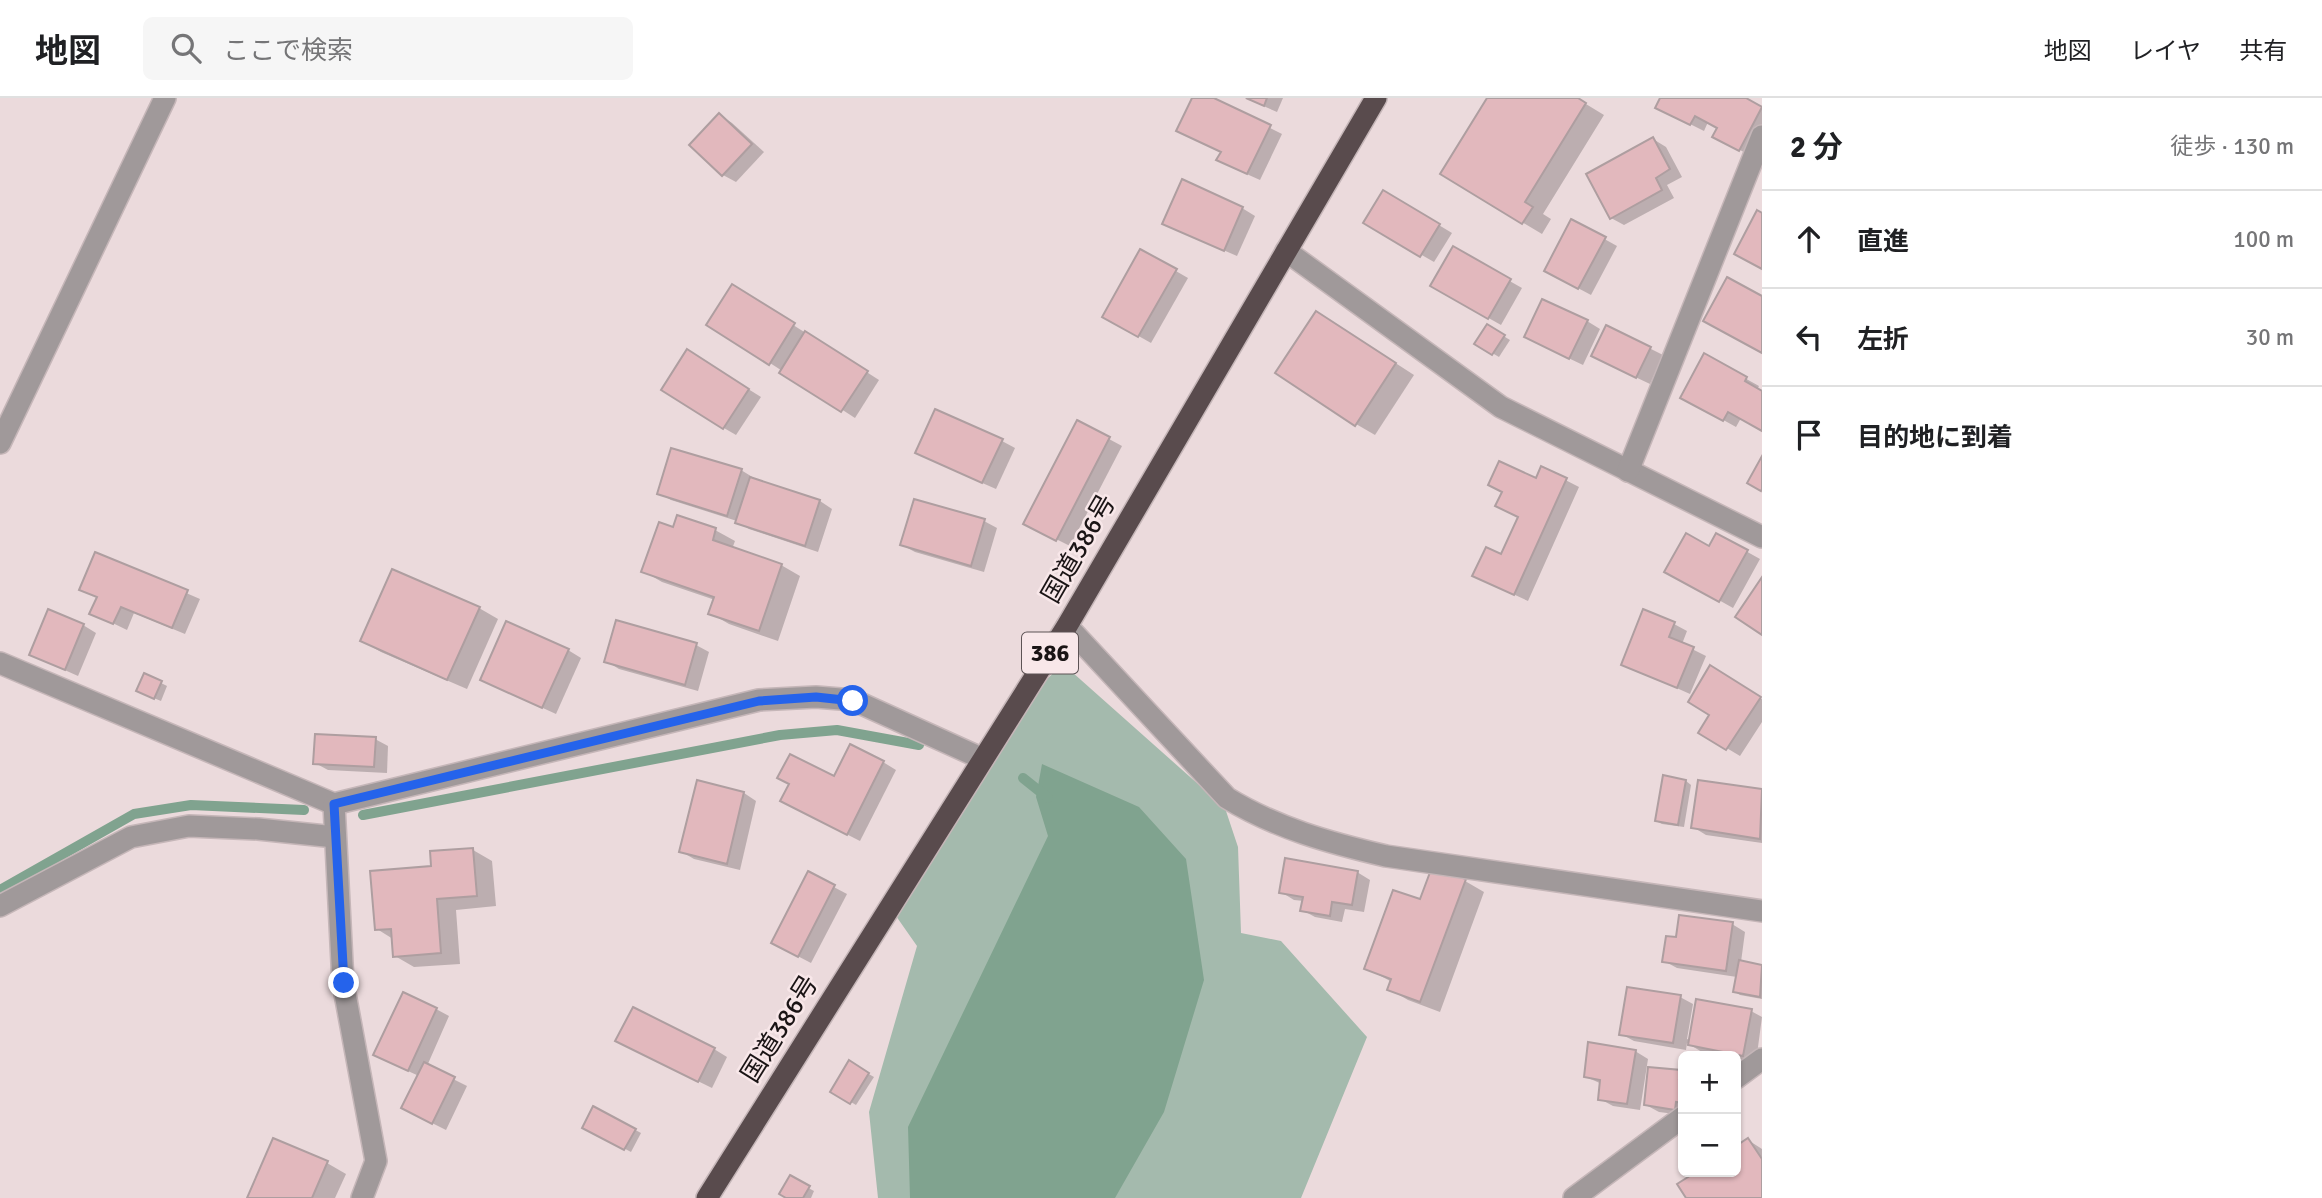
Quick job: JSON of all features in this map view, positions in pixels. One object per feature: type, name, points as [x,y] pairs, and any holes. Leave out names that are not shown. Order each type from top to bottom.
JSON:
[{"type":"highway","name":"国道386号","points":[[707,1198],[1067,626],[1376,98]]},
{"type":"street","points":[[0,443],[165,98]]},
{"type":"street","points":[[1629,471],[1762,136]]},
{"type":"street","points":[[1286,250],[1501,407],[1762,537]]},
{"type":"street","points":[[1067,626],[1227,798],[1253,814],[1319,838],[1386,856],[1762,911]]},
{"type":"street","points":[[0,663],[334,804],[759,701],[816,697],[853,701],[983,760]]},
{"type":"street","points":[[334,804],[344,983],[376,1161],[362,1198]]},
{"type":"street","points":[[0,906],[131,837],[190,826],[258,829],[335,837]]},
{"type":"street","points":[[1741,1074],[1762,1059]]},
{"type":"street","points":[[1574,1198],[1678,1121]]},
{"type":"shaded area","points":[[1063,664],[1225,808],[1238,847],[1241,933],[1281,941],[1367,1037],[1301,1198],[878,1198],[869,1112],[917,946],[896,916],[1047,679]]},
{"type":"shaded area","points":[[1042,764],[1139,807],[1186,859],[1204,980],[1164,1112],[1115,1198],[910,1198],[908,1127],[1048,836],[1036,797]]},
{"type":"building","points":[[1192,98],[1214,98],[1271,125],[1247,174],[1216,160],[1221,152],[1176,131]]},
{"type":"building","points":[[1246,98],[1267,98],[1264,106]]},
{"type":"building","points":[[1487,98],[1578,98],[1586,103],[1525,202],[1533,207],[1522,224],[1440,174]]},
{"type":"building","points":[[1660,98],[1746,98],[1762,107],[1739,151],[1712,137],[1717,128],[1695,116],[1690,125],[1655,108]]},
{"type":"building","points":[[719,113],[752,144],[722,176],[689,145]]},
{"type":"building","points":[[1653,137],[1670,169],[1656,178],[1662,190],[1610,219],[1586,174]]},
{"type":"building","points":[[1182,179],[1243,207],[1224,251],[1162,224]]},
{"type":"building","points":[[1383,190],[1440,224],[1420,257],[1363,223]]},
{"type":"building","points":[[1757,210],[1762,213],[1762,269],[1734,254]]},
{"type":"building","points":[[1571,219],[1606,237],[1578,289],[1544,271]]},
{"type":"building","points":[[1453,246],[1511,279],[1488,319],[1430,286]]},
{"type":"building","points":[[1140,249],[1177,269],[1138,337],[1102,317]]},
{"type":"building","points":[[1727,277],[1762,296],[1762,353],[1703,321]]},
{"type":"building","points":[[732,284],[795,323],[769,365],[706,325]]},
{"type":"building","points":[[1542,299],[1588,320],[1569,359],[1524,337]]},
{"type":"building","points":[[1316,311],[1396,363],[1355,426],[1275,373]]},
{"type":"building","points":[[1487,324],[1505,335],[1492,355],[1474,344]]},
{"type":"building","points":[[1606,325],[1651,347],[1636,378],[1591,356]]},
{"type":"building","points":[[805,331],[868,371],[841,412],[779,373]]},
{"type":"building","points":[[687,349],[749,389],[723,429],[661,390]]},
{"type":"building","points":[[1704,353],[1747,377],[1745,381],[1762,391],[1762,431],[1728,412],[1723,421],[1680,398]]},
{"type":"building","points":[[935,409],[1003,439],[982,483],[915,453]]},
{"type":"building","points":[[1077,420],[1110,437],[1056,541],[1023,524]]},
{"type":"building","points":[[671,448],[742,469],[727,516],[657,494]]},
{"type":"building","points":[[1762,456],[1762,489],[1761,491],[1747,483]]},
{"type":"building","points":[[1499,461],[1536,478],[1541,466],[1567,478],[1514,595],[1472,576],[1486,547],[1501,554],[1518,517],[1495,506],[1502,492],[1488,485]]},
{"type":"building","points":[[750,477],[820,500],[805,546],[735,523]]},
{"type":"building","points":[[914,499],[985,519],[971,566],[900,545]]},
{"type":"building","points":[[677,515],[716,528],[713,540],[782,564],[759,631],[708,614],[714,597],[641,572],[659,522],[673,527]]},
{"type":"building","points":[[1686,533],[1709,546],[1716,533],[1748,550],[1719,602],[1664,572]]},
{"type":"building","points":[[95,552],[188,590],[172,628],[121,607],[113,624],[89,614],[97,597],[79,590]]},
{"type":"building","points":[[392,569],[480,607],[447,680],[360,641]]},
{"type":"building","points":[[1762,577],[1762,635],[1735,617]]},
{"type":"building","points":[[48,609],[84,624],[65,670],[29,655]]},
{"type":"building","points":[[1643,609],[1675,622],[1669,637],[1694,647],[1677,688],[1621,665]]},
{"type":"building","points":[[616,620],[697,643],[685,685],[604,662]]},
{"type":"building","points":[[506,621],[569,649],[542,708],[480,680]]},
{"type":"building","points":[[1710,665],[1761,697],[1726,750],[1698,733],[1709,715],[1688,702]]},
{"type":"building","points":[[144,673],[162,681],[154,699],[136,691]]},
{"type":"building","points":[[315,734],[376,737],[374,767],[313,764]]},
{"type":"building","points":[[850,744],[884,761],[847,835],[780,801],[789,784],[777,778],[790,754],[834,776]]},
{"type":"building","points":[[1663,775],[1686,780],[1678,825],[1655,821]]},
{"type":"building","points":[[697,780],[744,792],[727,864],[679,852]]},
{"type":"building","points":[[1698,780],[1762,789],[1760,839],[1691,828]]},
{"type":"building","points":[[473,848],[477,896],[437,899],[441,953],[393,957],[391,929],[375,930],[370,871],[431,866],[430,851]]},
{"type":"building","points":[[1285,858],[1358,871],[1352,905],[1332,902],[1330,916],[1300,911],[1303,897],[1279,893]]},
{"type":"building","points":[[1432,867],[1466,879],[1420,1002],[1387,990],[1391,979],[1364,969],[1393,890],[1420,899]]},
{"type":"building","points":[[808,871],[835,885],[798,957],[771,943]]},
{"type":"building","points":[[1679,915],[1733,922],[1726,971],[1662,962],[1666,936],[1676,937]]},
{"type":"building","points":[[1739,960],[1762,965],[1760,997],[1733,992]]},
{"type":"building","points":[[1627,987],[1681,995],[1673,1043],[1619,1035]]},
{"type":"building","points":[[403,992],[437,1008],[408,1071],[373,1055]]},
{"type":"building","points":[[1696,999],[1752,1009],[1743,1056],[1741,1051],[1718,1051],[1688,1045]]},
{"type":"building","points":[[633,1007],[715,1048],[698,1082],[615,1041]]},
{"type":"building","points":[[1588,1042],[1636,1050],[1627,1104],[1598,1100],[1600,1080],[1584,1077]]},
{"type":"building","points":[[849,1060],[869,1073],[850,1104],[830,1092]]},
{"type":"building","points":[[424,1062],[455,1077],[432,1124],[401,1108]]},
{"type":"building","points":[[1648,1067],[1678,1070],[1678,1102],[1675,1110],[1644,1105]]},
{"type":"building","points":[[593,1106],[636,1129],[624,1150],[582,1128]]},
{"type":"building","points":[[273,1138],[328,1161],[312,1198],[247,1198]]},
{"type":"building","points":[[1748,1138],[1762,1159],[1762,1198],[1686,1198],[1677,1184],[1688,1177],[1741,1177],[1741,1143]]},
{"type":"building","points":[[790,1175],[810,1186],[803,1198],[786,1198],[779,1194]]},
{"type":"waterway","points":[[363,815],[780,735],[837,730],[919,745]]},
{"type":"waterway","points":[[1023,778],[1048,798]]},
{"type":"waterway","points":[[0,890],[134,814],[191,805],[304,810]]},
{"type":"route","points":[[344,983],[334,804],[759,701],[816,697],[853,701]]}]
